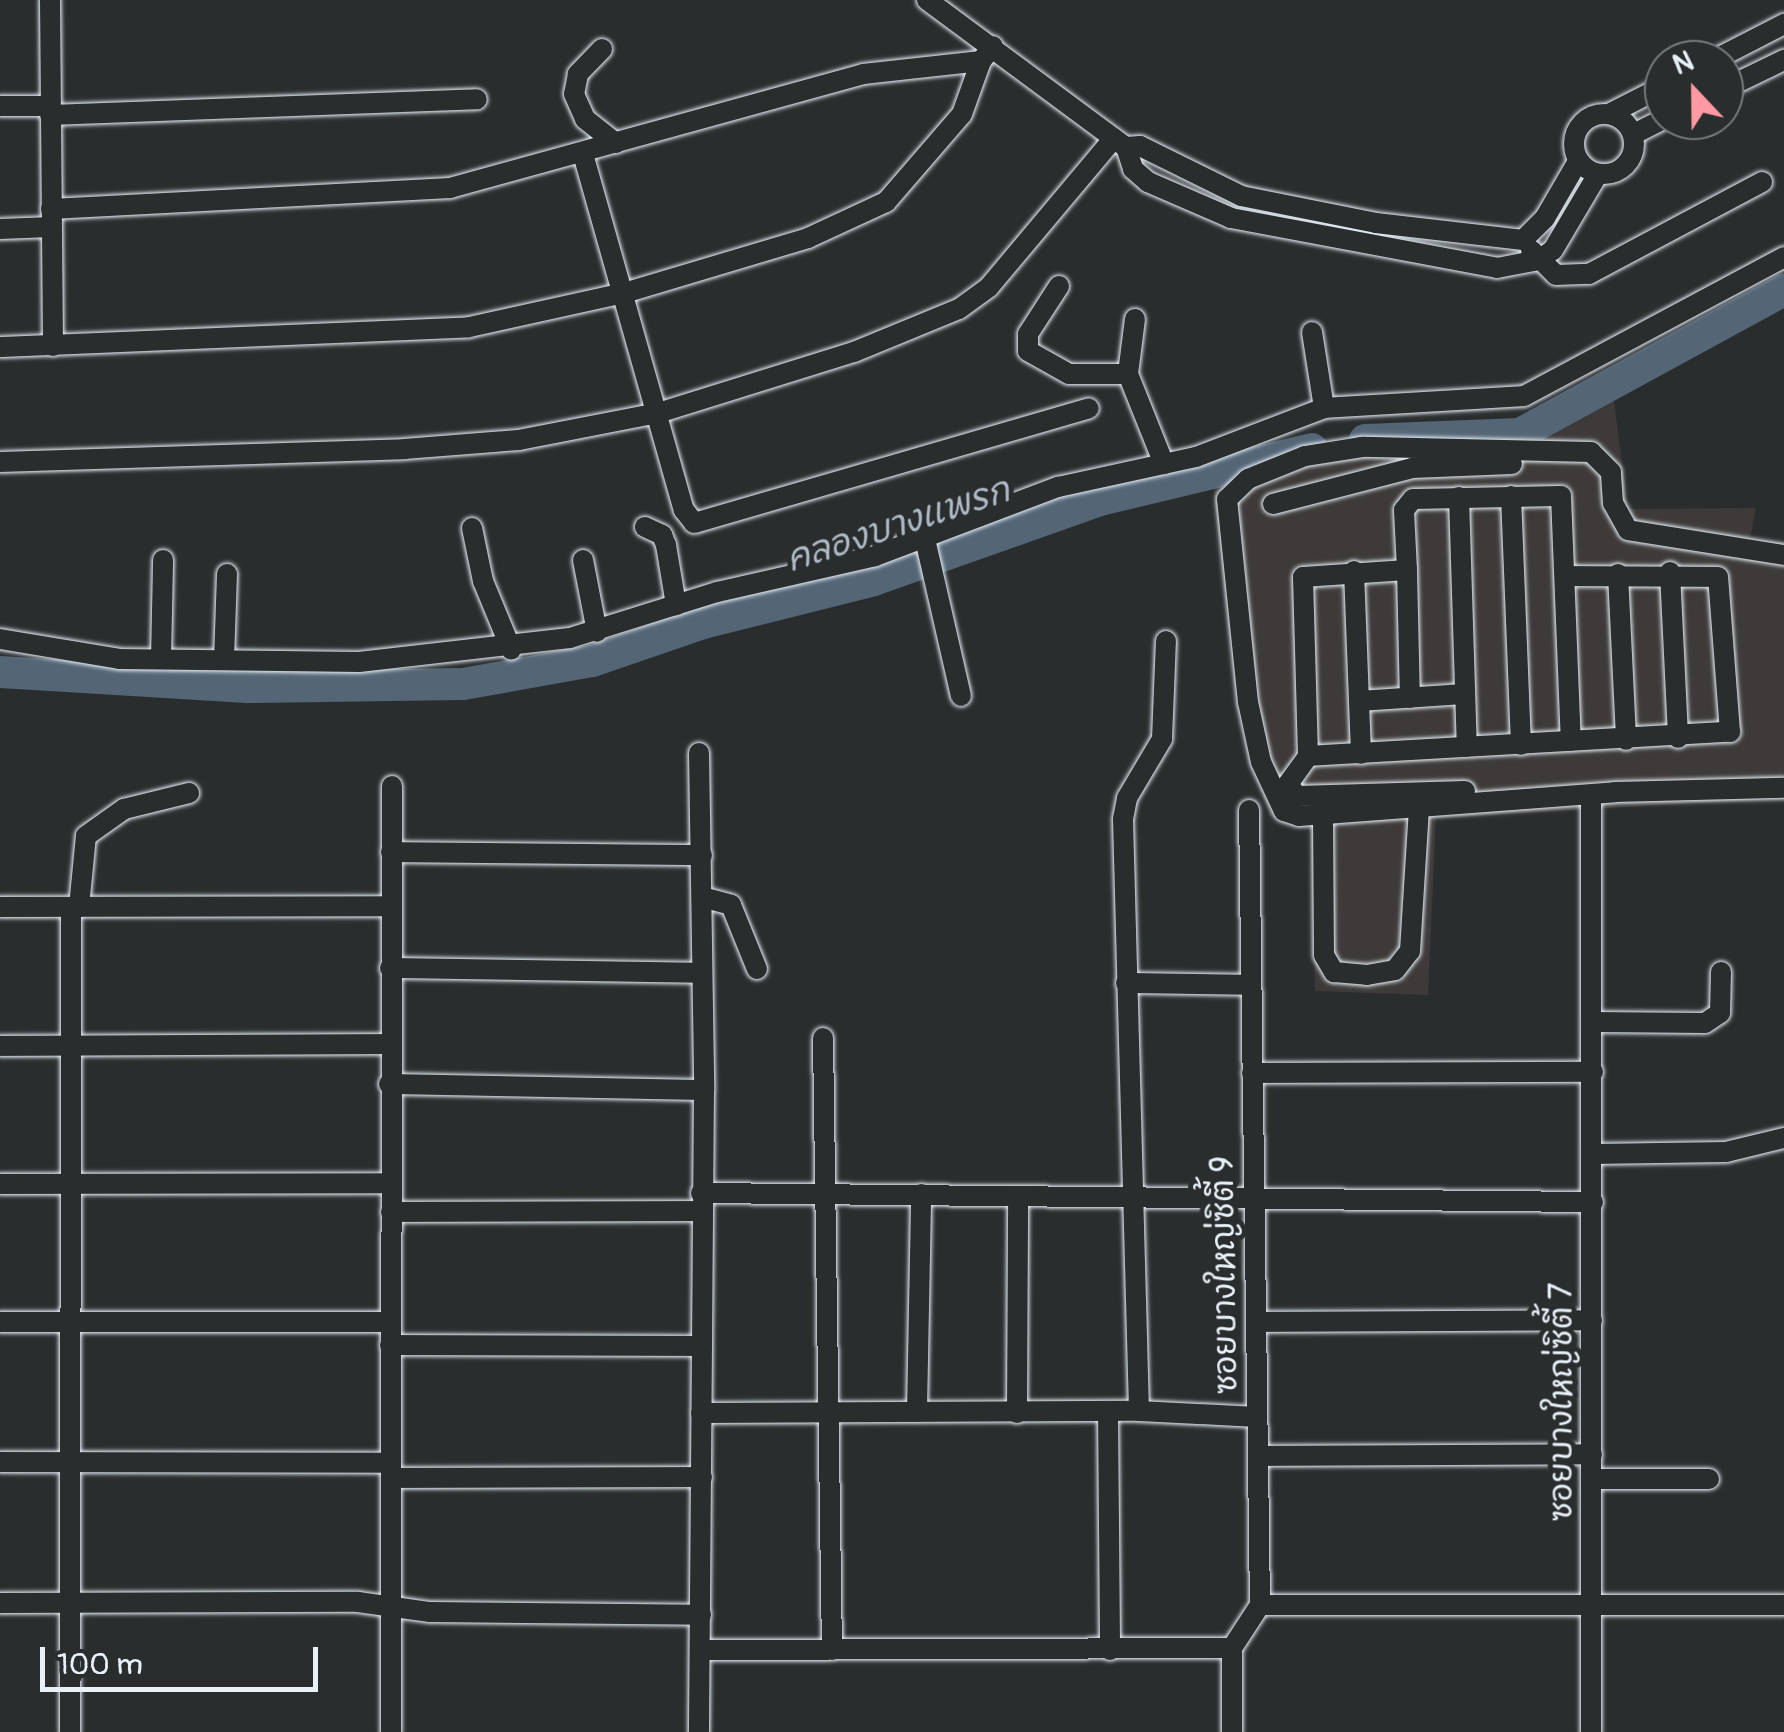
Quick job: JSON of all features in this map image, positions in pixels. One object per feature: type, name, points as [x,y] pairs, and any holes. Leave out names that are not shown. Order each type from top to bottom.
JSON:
[{"type":"street","points":[[50,0],[53,346]]},
{"type":"street","points":[[927,0],[987,54],[1120,142],[1140,146],[1240,196],[1376,223],[1523,240],[1556,275],[1589,274],[1762,182]]},
{"type":"street","points":[[1744,45],[1784,24]]},
{"type":"street","points":[[602,48],[578,74],[574,94],[585,119],[616,143]]},
{"type":"street","points":[[0,229],[51,218],[403,195],[583,154],[863,74],[987,54]]},
{"type":"street","points":[[0,347],[469,327],[624,293],[808,238],[886,202],[962,114],[987,54]]},
{"type":"street","points":[[1744,80],[1784,60]]},
{"type":"street","points":[[1523,240],[1545,218],[1578,161],[1574,138],[1581,123],[1644,96]]},
{"type":"street","points":[[0,106],[50,111],[476,99]]},
{"type":"street","points":[[1610,113],[1634,134]]},
{"type":"street","points":[[1634,134],[1644,129]]},
{"type":"street","points":[[1120,142],[1133,169],[1148,182],[1230,218],[1497,268],[1539,260],[1554,250],[1598,174],[1628,164],[1634,134]]},
{"type":"street","points":[[0,462],[424,448],[520,440],[658,413],[854,352],[959,309],[989,288],[1120,142]]},
{"type":"street","points":[[583,154],[684,510],[703,524],[1088,408]]},
{"type":"street","points":[[1578,161],[1598,174]]},
{"type":"street","points":[[0,639],[161,660],[359,662],[511,649],[596,632],[676,604],[926,545],[1058,487],[1164,464],[1324,408],[1524,396],[1784,257]]},
{"type":"street","points":[[1059,286],[1028,334],[1028,351],[1069,374],[1128,374]]},
{"type":"street","points":[[1135,319],[1128,374],[1164,464]]},
{"type":"street","points":[[1312,332],[1324,408]]},
{"type":"street","points":[[1784,554],[1628,530],[1612,503],[1611,472],[1591,452],[1362,447],[1305,456],[1234,488],[1227,499],[1248,702],[1261,762],[1276,804],[1299,816],[1784,788]]},
{"type":"street","points":[[1274,504],[1412,468],[1513,464],[1550,453]]},
{"type":"street","points":[[1511,496],[1521,745]]},
{"type":"street","points":[[1410,698],[1406,503],[1458,497],[1560,496],[1568,576],[1571,742]]},
{"type":"street","points":[[1458,497],[1467,747]]},
{"type":"street","points":[[645,527],[666,545],[676,604]]},
{"type":"street","points":[[472,528],[483,582],[511,649]]},
{"type":"street","points":[[926,545],[961,696]]},
{"type":"street","points":[[161,660],[163,560]]},
{"type":"street","points":[[583,560],[596,632]]},
{"type":"street","points":[[1407,570],[1313,572],[1300,588],[1308,756],[1288,784],[1297,796],[1550,788],[1582,797]]},
{"type":"street","points":[[1354,571],[1361,754]]},
{"type":"street","points":[[1670,572],[1678,738]]},
{"type":"street","points":[[1308,756],[1726,737],[1732,726],[1723,585],[1709,573],[1568,576]]},
{"type":"street","points":[[224,660],[227,574]]},
{"type":"street","points":[[1618,574],[1626,740]]},
{"type":"street","points":[[1139,1411],[1129,1202],[1123,819],[1127,798],[1162,739],[1166,641]]},
{"type":"street","points":[[1359,702],[1464,694]]},
{"type":"street","points":[[698,753],[704,1090],[699,1732]]},
{"type":"street","points":[[391,1732],[388,1044],[392,786]]},
{"type":"street","points":[[70,1732],[74,1184],[71,1046],[75,907],[86,836],[124,810],[189,793]]},
{"type":"street","name":"ซอยบางใหญ่ซิตี้ 7","points":[[1582,797],[1593,1072],[1591,1732]]},
{"type":"street","points":[[1324,814],[1324,956],[1334,972],[1367,975],[1395,970],[1410,951],[1420,807]]},
{"type":"street","name":"ซอยบางใหญ่ซิตี้ 9","points":[[1249,810],[1260,1606]]},
{"type":"street","points":[[391,852],[702,855]]},
{"type":"street","points":[[702,897],[730,904],[757,968]]},
{"type":"street","points":[[0,907],[390,906]]},
{"type":"street","points":[[390,968],[702,972]]},
{"type":"street","points":[[1592,1022],[1705,1023],[1720,1013],[1721,972]]},
{"type":"street","points":[[1126,982],[1250,985]]},
{"type":"street","points":[[823,1038],[821,1192],[830,1414],[832,1650]]},
{"type":"street","points":[[0,1046],[388,1044]]},
{"type":"street","points":[[1252,1073],[1593,1072]]},
{"type":"street","points":[[389,1084],[704,1090]]},
{"type":"street","points":[[1593,1154],[1726,1152],[1784,1138]]},
{"type":"street","points":[[0,1184],[389,1184]]},
{"type":"street","points":[[390,1212],[701,1202],[821,1192],[1254,1204],[1593,1202]]},
{"type":"street","points":[[916,1412],[921,1194]]},
{"type":"street","points":[[1016,1412],[1018,1196]]},
{"type":"street","points":[[1256,1322],[1592,1320]]},
{"type":"street","points":[[0,1322],[389,1322]]},
{"type":"street","points":[[390,1345],[701,1346]]},
{"type":"street","points":[[1108,1411],[1110,1650]]},
{"type":"street","points":[[702,1413],[1139,1411],[1257,1417]]},
{"type":"street","points":[[1258,1456],[1592,1454]]},
{"type":"street","points":[[0,1462],[702,1477]]},
{"type":"street","points":[[1592,1479],[1709,1480]]},
{"type":"street","points":[[0,1603],[392,1604],[430,1612],[701,1615]]},
{"type":"street","points":[[1232,1732],[1232,1648],[1260,1606],[1784,1605]]},
{"type":"street","points":[[701,1650],[1232,1648]]},
{"type":"shaded area","points":[[1613,394],[1628,509],[1756,508],[1750,539],[1784,542],[1784,798],[1436,818],[1428,995],[1315,991],[1310,827],[1269,816],[1236,694],[1214,490],[1304,448],[1525,440]]},
{"type":"waterway","name":"คลองบางแพรก","points":[[1365,440],[1520,434],[1784,290]]},
{"type":"waterway","name":"คลองบางแพรก","points":[[0,672],[248,687],[463,684],[592,661],[703,623],[874,580],[1100,500],[1312,449]]}]
